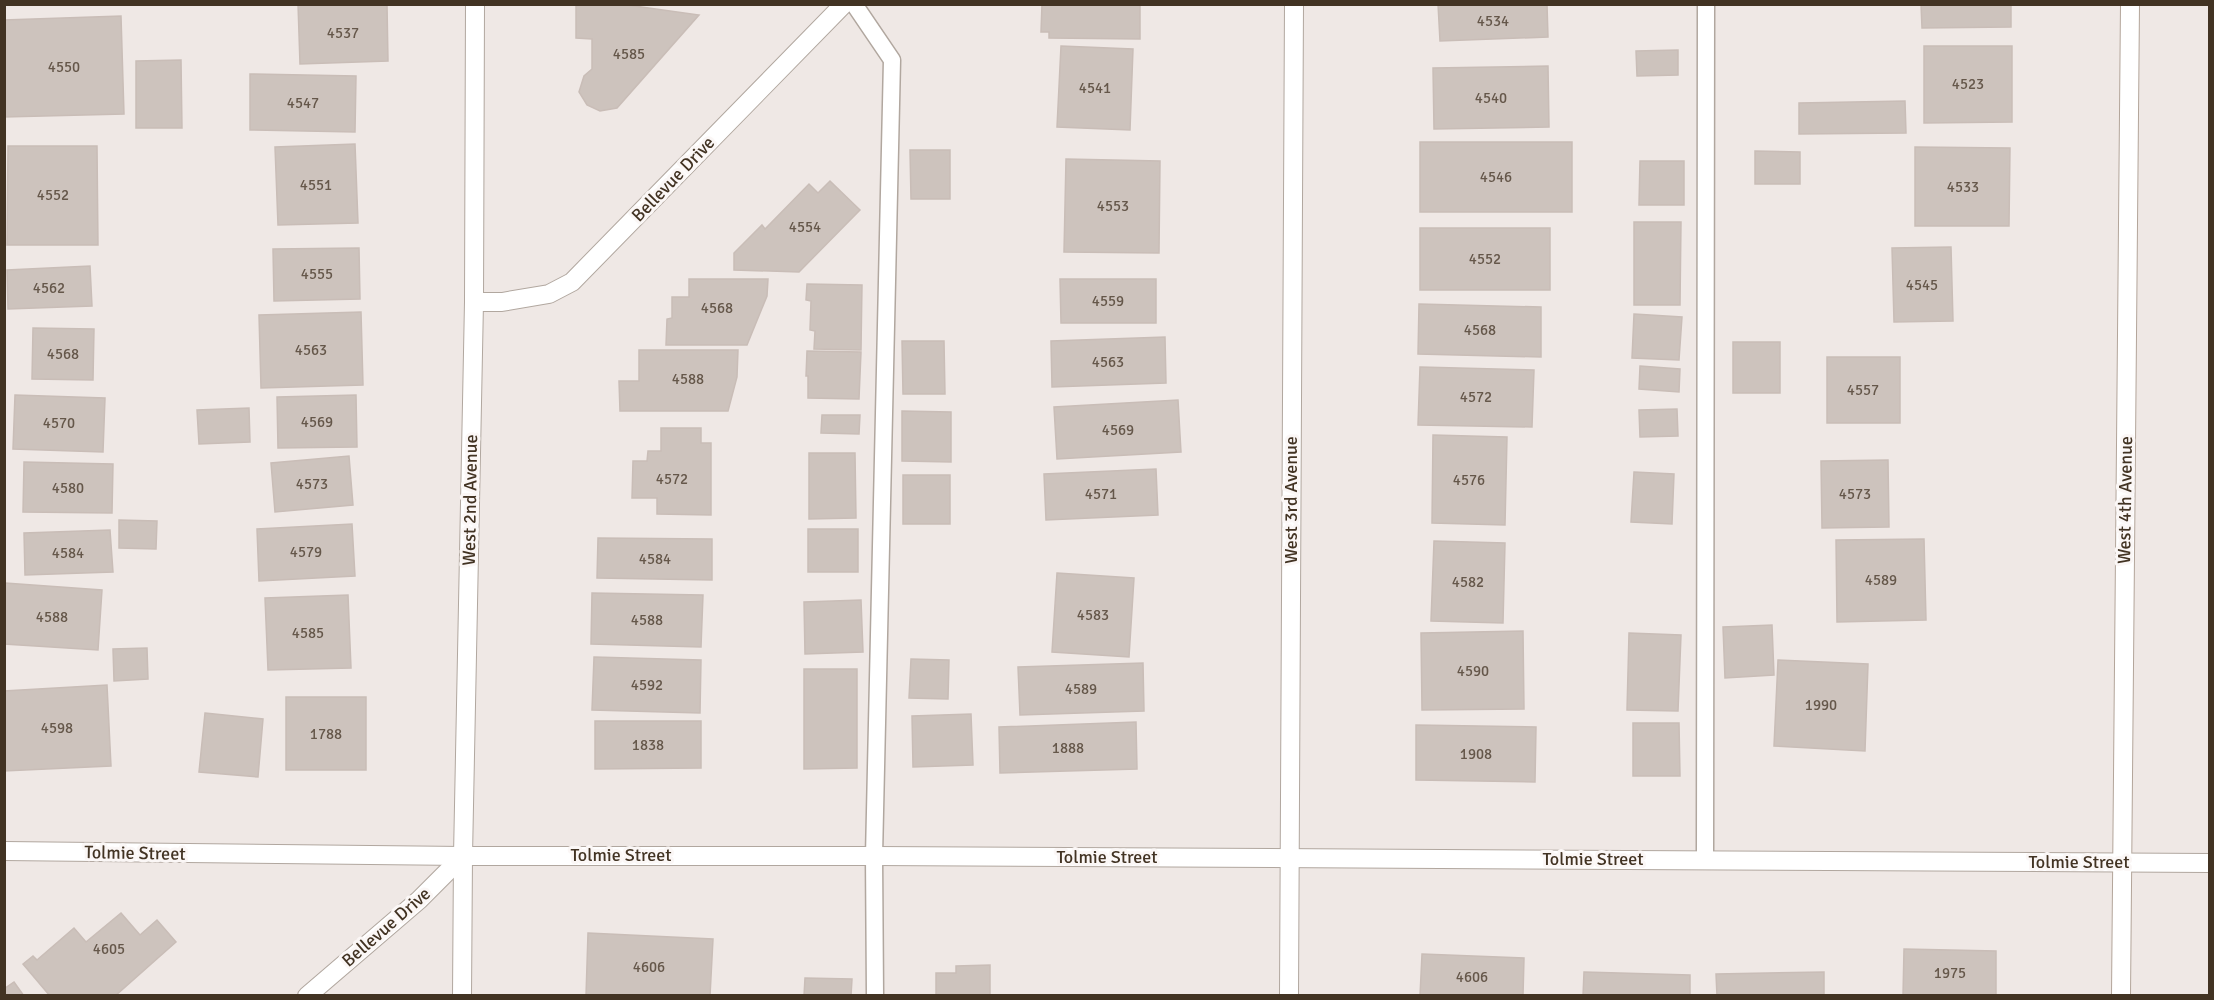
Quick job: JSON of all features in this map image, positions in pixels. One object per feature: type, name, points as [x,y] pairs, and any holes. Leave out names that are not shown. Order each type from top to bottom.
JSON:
[{"type":"street","name":"West 2nd Avenue","points":[[462,996],[474,302],[475,4]]},
{"type":"street","name":"West 3rd Avenue","points":[[1289,996],[1294,4]]},
{"type":"street","name":"West 4th Avenue","points":[[2121,996],[2130,4]]},
{"type":"street","name":"Bellevue Drive","points":[[474,302],[502,302],[549,294],[572,282],[836,7]]},
{"type":"street","name":"Tolmie Street","points":[[4,851],[463,856],[2210,863]]},
{"type":"street","name":"Bellevue Drive","points":[[307,996],[419,900],[463,856]]},
{"type":"lane","points":[[854,4],[892,60],[874,856],[875,996]]},
{"type":"lane","points":[[1705,860],[1706,4]]},
{"type":"building","points":[[298,4],[387,4],[388,61],[300,64]]},
{"type":"building","points":[[576,4],[620,4],[699,15],[617,108],[600,111],[587,105],[579,92],[584,76],[592,69],[592,39],[576,38]]},
{"type":"building","points":[[1042,4],[1140,4],[1140,39],[1049,38],[1049,32],[1041,32]]},
{"type":"building","points":[[1438,4],[1547,4],[1548,37],[1440,41]]},
{"type":"building","points":[[1921,4],[2011,4],[2011,27],[1922,28]]},
{"type":"building","points":[[121,16],[124,114],[4,117],[4,20]]},
{"type":"building","points":[[1061,46],[1133,49],[1130,130],[1057,127]]},
{"type":"building","points":[[1924,46],[2012,46],[2012,122],[1924,123]]},
{"type":"building","points":[[1678,50],[1678,75],[1637,76],[1636,51]]},
{"type":"building","points":[[181,60],[182,128],[136,128],[136,61]]},
{"type":"building","points":[[1548,66],[1549,127],[1434,129],[1433,68]]},
{"type":"building","points":[[250,74],[356,76],[355,132],[250,130]]},
{"type":"building","points":[[1905,101],[1906,133],[1799,134],[1799,103]]},
{"type":"building","points":[[1420,142],[1572,142],[1572,212],[1420,212]]},
{"type":"building","points":[[355,144],[358,223],[278,225],[275,147]]},
{"type":"building","points":[[8,146],[97,146],[98,245],[7,245]]},
{"type":"building","points":[[1915,147],[2010,148],[2009,226],[1915,226]]},
{"type":"building","points":[[910,150],[950,150],[950,199],[911,199]]},
{"type":"building","points":[[1755,151],[1800,152],[1800,184],[1755,184]]},
{"type":"building","points":[[1066,159],[1160,161],[1159,253],[1064,252]]},
{"type":"building","points":[[1640,161],[1684,161],[1684,205],[1639,205]]},
{"type":"building","points":[[830,181],[860,210],[799,272],[734,270],[734,253],[762,225],[765,229],[809,184],[818,193]]},
{"type":"building","points":[[1634,222],[1681,222],[1680,305],[1634,305]]},
{"type":"building","points":[[1420,228],[1550,228],[1550,290],[1420,290]]},
{"type":"building","points":[[1951,247],[1953,321],[1894,322],[1892,248]]},
{"type":"building","points":[[359,248],[360,299],[274,301],[273,249]]},
{"type":"building","points":[[90,266],[92,306],[8,309],[7,270]]},
{"type":"building","points":[[689,279],[768,279],[767,296],[747,345],[666,345],[667,319],[672,318],[672,297],[689,297]]},
{"type":"building","points":[[1060,279],[1156,279],[1156,323],[1061,323]]},
{"type":"building","points":[[807,284],[862,285],[861,350],[814,349],[815,331],[810,330],[811,301],[806,300]]},
{"type":"building","points":[[1419,304],[1541,307],[1541,357],[1418,354]]},
{"type":"building","points":[[361,312],[363,385],[261,388],[259,315]]},
{"type":"building","points":[[1634,314],[1682,317],[1679,360],[1632,358]]},
{"type":"building","points":[[33,328],[94,329],[93,380],[32,379]]},
{"type":"building","points":[[1165,337],[1166,383],[1052,387],[1051,341]]},
{"type":"building","points":[[902,341],[944,341],[945,394],[903,394]]},
{"type":"building","points":[[1733,342],[1780,342],[1780,393],[1733,393]]},
{"type":"building","points":[[639,350],[738,350],[737,377],[728,411],[620,411],[619,381],[639,381]]},
{"type":"building","points":[[807,351],[861,352],[859,399],[808,398]]},
{"type":"building","points":[[1827,357],[1900,357],[1900,423],[1827,423]]},
{"type":"building","points":[[1640,366],[1680,369],[1679,392],[1639,389]]},
{"type":"building","points":[[1420,367],[1534,370],[1532,427],[1418,425]]},
{"type":"building","points":[[15,395],[105,398],[103,452],[13,449]]},
{"type":"building","points":[[356,395],[357,447],[278,448],[277,397]]},
{"type":"building","points":[[1178,400],[1181,452],[1057,459],[1054,407]]},
{"type":"building","points":[[249,408],[250,442],[199,444],[197,410]]},
{"type":"building","points":[[1677,409],[1678,436],[1640,437],[1639,410]]},
{"type":"building","points":[[902,411],[951,412],[951,462],[902,461]]},
{"type":"building","points":[[822,415],[860,415],[859,434],[821,433]]},
{"type":"building","points":[[661,428],[701,428],[701,443],[711,443],[711,515],[657,514],[657,498],[632,498],[633,461],[647,461],[648,451],[661,451]]},
{"type":"building","points":[[1433,435],[1507,437],[1505,525],[1432,523]]},
{"type":"building","points":[[809,453],[855,453],[856,518],[809,519]]},
{"type":"building","points":[[349,456],[353,505],[275,512],[271,463]]},
{"type":"building","points":[[1888,460],[1889,527],[1822,528],[1821,461]]},
{"type":"building","points":[[24,462],[113,464],[112,513],[23,512]]},
{"type":"building","points":[[1156,469],[1158,515],[1046,520],[1044,474]]},
{"type":"building","points":[[1634,472],[1674,474],[1672,524],[1631,522]]},
{"type":"building","points":[[903,475],[950,475],[950,524],[903,524]]},
{"type":"building","points":[[119,520],[157,521],[156,549],[119,548]]},
{"type":"building","points":[[352,524],[355,576],[259,581],[257,529]]},
{"type":"building","points":[[808,529],[858,529],[858,572],[808,572]]},
{"type":"building","points":[[110,530],[113,572],[25,575],[24,533]]},
{"type":"building","points":[[598,538],[712,539],[712,580],[597,578]]},
{"type":"building","points":[[1924,539],[1926,620],[1837,622],[1836,540]]},
{"type":"building","points":[[1434,541],[1505,543],[1503,623],[1431,621]]},
{"type":"building","points":[[1057,573],[1134,578],[1129,657],[1052,652]]},
{"type":"building","points":[[5,583],[102,590],[98,650],[4,644]]},
{"type":"building","points":[[592,593],[703,595],[701,647],[591,644]]},
{"type":"building","points":[[348,595],[351,668],[268,670],[265,598]]},
{"type":"building","points":[[861,600],[863,652],[805,654],[804,602]]},
{"type":"building","points":[[1772,625],[1774,675],[1725,678],[1723,627]]},
{"type":"building","points":[[1523,631],[1524,709],[1422,710],[1421,633]]},
{"type":"building","points":[[1629,633],[1681,635],[1678,711],[1627,710]]},
{"type":"building","points":[[147,648],[148,679],[114,681],[113,649]]},
{"type":"building","points":[[594,657],[701,660],[700,713],[592,710]]},
{"type":"building","points":[[911,659],[949,660],[948,699],[909,698]]},
{"type":"building","points":[[1778,660],[1868,664],[1865,751],[1774,746]]},
{"type":"building","points":[[1143,663],[1144,711],[1020,715],[1018,667]]},
{"type":"building","points":[[804,669],[857,669],[857,768],[804,769]]},
{"type":"building","points":[[107,685],[111,766],[4,771],[4,691]]},
{"type":"building","points":[[286,697],[366,697],[366,770],[286,770]]},
{"type":"building","points":[[205,713],[263,719],[258,777],[199,772]]},
{"type":"building","points":[[971,714],[973,765],[913,767],[912,716]]},
{"type":"building","points":[[595,721],[701,721],[701,768],[595,769]]},
{"type":"building","points":[[1136,722],[1137,769],[1000,773],[999,727]]},
{"type":"building","points":[[1633,723],[1679,723],[1680,776],[1633,776]]},
{"type":"building","points":[[1416,725],[1536,727],[1535,782],[1416,780]]},
{"type":"building","points":[[121,913],[140,935],[157,920],[176,942],[115,996],[50,996],[23,964],[33,956],[37,960],[74,928],[86,942]]},
{"type":"building","points":[[588,933],[713,939],[710,996],[586,996]]},
{"type":"building","points":[[1904,949],[1996,951],[1996,996],[1903,996]]},
{"type":"building","points":[[1422,954],[1524,958],[1523,996],[1420,996]]},
{"type":"building","points":[[990,965],[990,996],[936,996],[936,973],[956,973],[956,966]]},
{"type":"building","points":[[1584,972],[1690,975],[1690,996],[1583,996]]},
{"type":"building","points":[[1824,972],[1824,996],[1717,996],[1716,974]]},
{"type":"building","points":[[805,978],[852,979],[851,996],[804,996]]},
{"type":"building","points":[[14,982],[24,996],[4,996],[4,989]]}]
